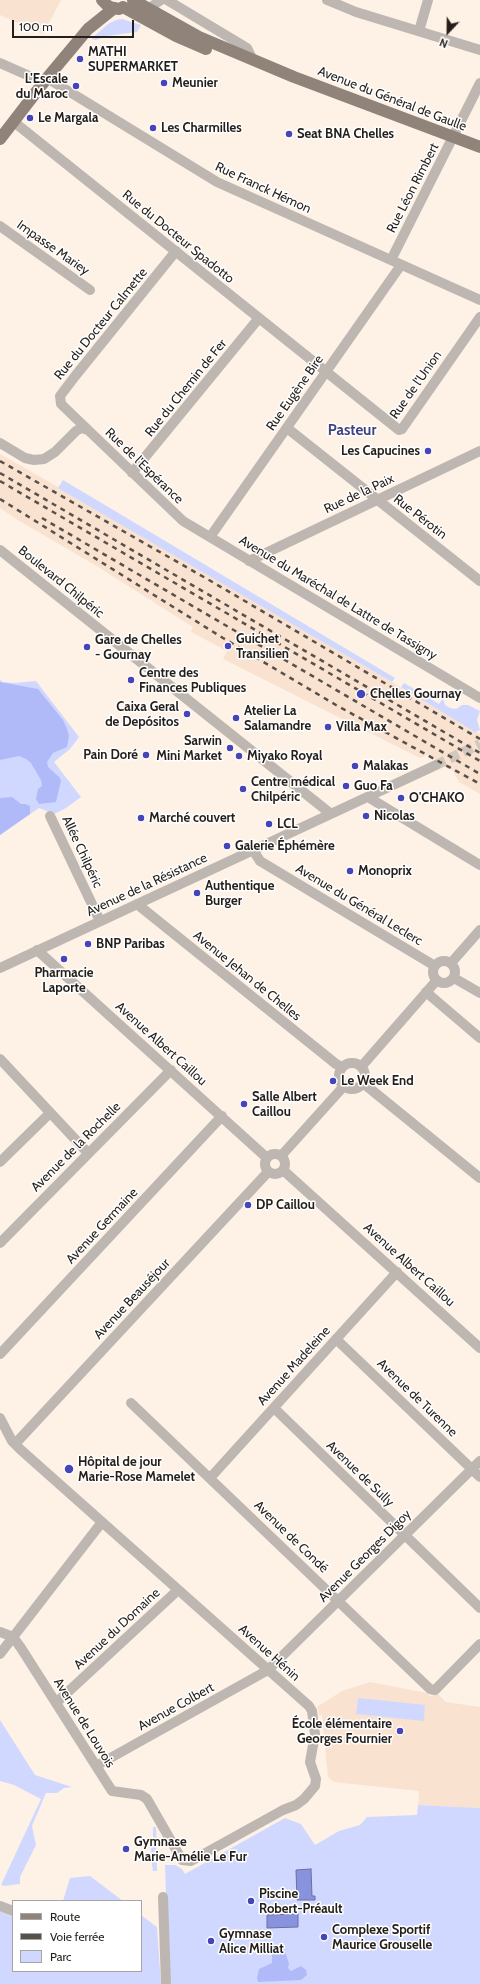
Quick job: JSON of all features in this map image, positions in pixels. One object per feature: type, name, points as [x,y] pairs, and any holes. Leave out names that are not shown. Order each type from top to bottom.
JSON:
[{"type":"main road","points":[[102,0],[106,5],[124,4]]},
{"type":"main road","points":[[2,134],[14,122],[45,80],[88,29],[124,4]]},
{"type":"main road","name":"Avenue du Général de Gaulle","points":[[124,4],[148,9],[191,34],[294,77],[480,147]]},
{"type":"main road","name":"Avenue du Général de Gaulle","points":[[124,4],[194,44],[255,67],[294,77]]},
{"type":"street","points":[[148,9],[161,0]]},
{"type":"street","name":"Avenue du Général de Gaulle","points":[[167,0],[246,48],[253,60]]},
{"type":"street","points":[[327,0],[356,12],[480,50]]},
{"type":"street","points":[[419,31],[428,0]]},
{"type":"street","name":"Rue Franck Hémon","points":[[0,63],[45,80],[217,182],[480,300]]},
{"type":"street","name":"Rue Léon Rimbert","points":[[391,260],[480,83]]},
{"type":"street","name":"Rue du Docteur Spadotto","points":[[14,122],[326,372]]},
{"type":"street","name":"Impasse Mariey","points":[[0,226],[90,290]]},
{"type":"street","name":"Rue du Docteur Calmette","points":[[88,430],[63,406],[60,401],[60,396],[176,251]]},
{"type":"street","name":"Rue Eugène Bire","points":[[210,537],[401,265]]},
{"type":"street","name":"Rue de l'Union","points":[[326,372],[401,430],[480,316]]},
{"type":"street","name":"Rue du Chemin de Fer","points":[[132,473],[259,318]]},
{"type":"street","points":[[0,443],[25,458],[34,460],[44,459],[55,452],[76,431],[81,428],[88,430]]},
{"type":"street","name":"Rue Pérotin","points":[[287,428],[480,581]]},
{"type":"street","name":"Rue de l'Espérance","points":[[88,430],[183,521]]},
{"type":"street","name":"Rue de la Paix","points":[[249,561],[480,451]]},
{"type":"street","name":"Avenue du Maréchal de Lattre de Tassigny","points":[[183,521],[480,698]]},
{"type":"street","name":"Boulevard Chilpéric","points":[[0,550],[331,814]]},
{"type":"street","name":"Avenue de la Résistance","points":[[0,968],[436,765]]},
{"type":"street","points":[[368,797],[480,865]]},
{"type":"street","name":"Allée Chilpéric","points":[[50,816],[100,921]]},
{"type":"street","name":"Avenue du Général Leclerc","points":[[253,850],[260,860],[435,966]]},
{"type":"street","name":"Avenue Jehan de Chelles","points":[[137,904],[342,1068]]},
{"type":"street","points":[[452,963],[480,930]]},
{"type":"street","name":"Avenue Albert Caillou","points":[[37,950],[267,1158]]},
{"type":"street","points":[[444,961],[452,963],[455,971],[454,978],[446,983],[437,980],[433,973],[435,966],[444,961]]},
{"type":"street","points":[[454,978],[480,993]]},
{"type":"street","points":[[362,1067],[437,980]]},
{"type":"street","points":[[426,992],[480,1038]]},
{"type":"street","points":[[0,1060],[88,1153]]},
{"type":"street","points":[[354,1063],[362,1067],[365,1075],[363,1083],[352,1089],[344,1086],[339,1075],[342,1068],[354,1063]]},
{"type":"street","name":"Avenue de la Rochelle","points":[[0,1243],[171,1070]]},
{"type":"street","points":[[363,1083],[480,1178]]},
{"type":"street","points":[[281,1156],[344,1086]]},
{"type":"street","points":[[0,1162],[50,1113]]},
{"type":"street","name":"Avenue Germaine","points":[[0,1354],[222,1116]]},
{"type":"street","points":[[272,1154],[281,1156],[285,1161],[284,1170],[276,1174],[268,1172],[265,1165],[267,1158],[272,1154]]},
{"type":"street","name":"Avenue Albert Caillou","points":[[284,1170],[480,1348]]},
{"type":"street","name":"Avenue Beauséjour","points":[[15,1444],[268,1172]]},
{"type":"street","name":"Avenue Madeleine","points":[[210,1478],[397,1272]]},
{"type":"street","name":"Avenue de Turenne","points":[[336,1339],[480,1477]]},
{"type":"street","name":"Avenue de Condé","points":[[131,1403],[431,1690],[435,1690],[480,1644]]},
{"type":"street","name":"Avenue de Sully","points":[[274,1408],[480,1608]]},
{"type":"street","name":"Avenue Hénin","points":[[0,1418],[15,1444],[309,1706],[312,1711],[315,1734],[310,1762],[316,1782],[304,1799],[296,1805],[283,1810],[188,1862],[182,1860],[155,1811]]},
{"type":"street","name":"Avenue Georges Digoy","points":[[268,1670],[480,1461]]},
{"type":"street","points":[[0,1654],[102,1522]]},
{"type":"street","name":"Avenue du Domaine","points":[[56,1703],[178,1590]]},
{"type":"street","points":[[0,1632],[13,1637]]},
{"type":"street","name":"Avenue de Louvois","points":[[13,1637],[112,1791],[141,1794],[149,1801],[155,1811]]},
{"type":"street","name":"Avenue Colbert","points":[[96,1766],[268,1670]]},
{"type":"street","points":[[163,1897],[166,1984]]},
{"type":"street","points":[[0,1906],[12,1911]]},
{"type":"shaded area","points":[[0,0],[61,0],[43,34],[0,15]]},
{"type":"shaded area","points":[[0,454],[137,532],[480,734],[480,794],[459,782],[453,771],[427,755],[420,758],[223,659],[227,651],[191,632],[193,627],[95,565],[16,519],[0,508]]},
{"type":"shaded area","points":[[0,682],[38,689],[63,720],[69,736],[67,747],[53,753],[47,762],[48,767],[60,778],[61,781],[56,802],[39,804],[36,799],[38,789],[42,786],[41,780],[31,763],[26,759],[19,756],[0,760]]},
{"type":"shaded area","points":[[12,797],[21,804],[30,806],[30,814],[0,835],[0,798]]},
{"type":"shaded area","points":[[370,1682],[427,1693],[430,1696],[438,1694],[446,1702],[480,1707],[480,1808],[418,1805],[419,1791],[334,1782],[328,1777],[322,1715],[319,1715],[317,1707],[342,1691]]},
{"type":"shaded area","points":[[311,1869],[312,1896],[315,1896],[315,1900],[297,1900],[296,1870]]},
{"type":"shaded area","points":[[298,1914],[298,1927],[267,1928],[267,1915]]},
{"type":"shaded area","points":[[284,1948],[289,1964],[288,1968],[291,1971],[301,1966],[306,1970],[307,1975],[301,1980],[258,1982],[257,1978],[259,1969],[272,1963],[272,1949]]},
{"type":"green space","points":[[122,19],[141,25],[137,32],[107,36],[96,40],[91,39],[108,24]]},
{"type":"green space","points":[[63,480],[395,678],[392,682],[58,488]]},
{"type":"green space","points":[[0,679],[2,682],[14,683],[36,681],[79,737],[70,749],[54,762],[81,797],[66,808],[54,814],[39,808],[0,835]]},
{"type":"green space","points":[[404,683],[439,704],[443,698],[445,705],[450,708],[456,709],[462,705],[468,705],[480,711],[477,720],[480,730],[475,732],[401,687]]},
{"type":"green space","points":[[358,1698],[425,1705],[424,1721],[356,1714]]},
{"type":"green space","points":[[0,1720],[35,1775],[72,1787],[64,1788],[57,1793],[46,1793],[32,1826],[36,1845],[20,1877],[20,1884],[4,1886],[1,1885],[41,1799],[14,1785],[0,1781]]},
{"type":"green space","name":"Complexe Sportif Maurice Grouselle","points":[[418,1805],[480,1808],[480,1984],[169,1984],[165,1865],[175,1865],[182,1869],[185,1874],[285,1818],[301,1824],[315,1845],[339,1831],[360,1825],[367,1817],[417,1815]]},
{"type":"green space","points":[[153,1827],[156,1827],[157,1871],[153,1871],[152,1865],[151,1848],[153,1847]]},
{"type":"green space","points":[[90,1876],[122,1900],[63,1900],[70,1878]]},
{"type":"green space","points":[[0,1911],[12,1917],[12,1972],[142,1972],[142,1916],[157,1927],[161,1984],[0,1984]]},
{"type":"tunnel","points":[[436,765],[480,744]]},
{"type":"railway","points":[[0,461],[209,580],[480,739]]},
{"type":"railway","points":[[0,473],[480,753]]},
{"type":"railway","points":[[0,481],[480,761]]},
{"type":"railway","points":[[0,499],[223,638],[336,705],[480,784]]},
{"type":"railway","points":[[42,518],[480,774]]},
{"type":"place","name":"MATHI SUPERMARKET","points":[[80,59]]},
{"type":"place","name":"Meunier","points":[[164,83]]},
{"type":"place","name":"L'Escale du Maroc","points":[[76,86]]},
{"type":"place","name":"Le Margala","points":[[30,118]]},
{"type":"place","name":"Les Charmilles","points":[[153,128]]},
{"type":"place","name":"Seat BNA Chelles","points":[[289,134]]},
{"type":"place","name":"Les Capucines","points":[[428,451]]},
{"type":"place","name":"Guichet Transilien","points":[[228,646]]},
{"type":"place","name":"Gare de Chelles - Gournay","points":[[87,647]]},
{"type":"place","name":"Centre des Finances Publiques","points":[[131,680]]},
{"type":"place","name":"Chelles Gournay","points":[[361,694]]},
{"type":"place","name":"Caixa Geral de Depósitos","points":[[187,714]]},
{"type":"place","name":"Atelier La Salamandre","points":[[236,718]]},
{"type":"place","name":"Villa Max","points":[[328,727]]},
{"type":"place","name":"Sarwin Mini Market","points":[[230,748]]},
{"type":"place","name":"Pain Doré","points":[[146,755]]},
{"type":"place","name":"Miyako Royal","points":[[239,756]]},
{"type":"place","name":"Malakas","points":[[355,766]]},
{"type":"place","name":"Guo Fa","points":[[346,786]]},
{"type":"place","name":"Centre médical Chilpéric","points":[[243,789]]},
{"type":"place","name":"O'CHAKO","points":[[401,798]]},
{"type":"place","name":"Nicolas","points":[[366,816]]},
{"type":"place","name":"Marché couvert","points":[[141,818]]},
{"type":"place","name":"LCL","points":[[269,824]]},
{"type":"place","name":"Galerie Éphémère","points":[[227,846]]},
{"type":"place","name":"Monoprix","points":[[350,871]]},
{"type":"place","name":"Authentique Burger","points":[[197,893]]},
{"type":"place","name":"BNP Paribas","points":[[88,944]]},
{"type":"place","name":"Pharmacie Laporte","points":[[64,959]]},
{"type":"place","name":"Le Week End","points":[[333,1081]]},
{"type":"place","name":"Salle Albert Caillou","points":[[244,1104]]},
{"type":"place","name":"DP Caillou","points":[[248,1205]]},
{"type":"place","name":"Hôpital de jour Marie-Rose Mamelet","points":[[69,1469]]},
{"type":"place","name":"École élémentaire Georges Fournier","points":[[400,1731]]},
{"type":"place","name":"Gymnase Marie-Amélie Le Fur","points":[[126,1849]]},
{"type":"place","name":"Piscine Robert-Préault","points":[[251,1901]]},
{"type":"place","name":"Complexe Sportif Maurice Grouselle","points":[[324,1937]]},
{"type":"place","name":"Gymnase Alice Milliat","points":[[211,1941]]},
{"type":"district","name":"Pasteur","points":[[352,431]]}]
